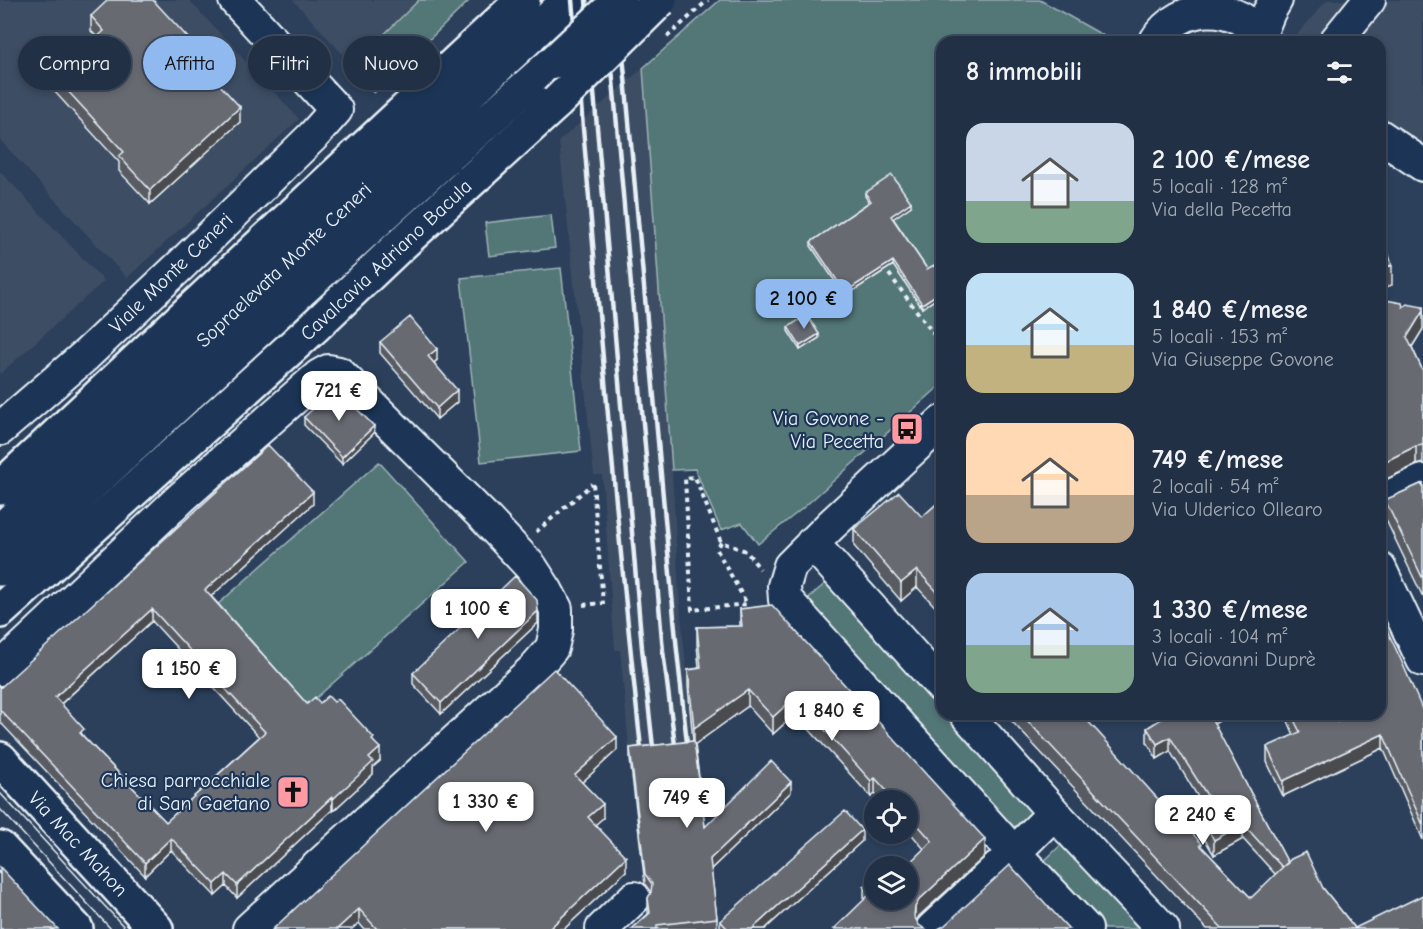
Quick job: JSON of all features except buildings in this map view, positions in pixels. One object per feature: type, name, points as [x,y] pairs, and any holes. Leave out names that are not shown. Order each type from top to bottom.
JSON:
[{"type":"main road","points":[[0,488],[523,0]]},
{"type":"main road","name":"Cavalcavia Adriano Bacula","points":[[436,166],[620,0]]},
{"type":"main road","name":"Cavalcavia Adriano Bacula","points":[[0,611],[314,327],[557,102],[660,0]]},
{"type":"main road","name":"Sopraelevata Monte Ceneri","points":[[0,569],[79,477],[225,320],[561,8]]},
{"type":"main road","name":"Sopraelevata Monte Ceneri","points":[[0,531],[79,477],[228,356],[436,166]]},
{"type":"main road","name":"Via Mac Mahon","points":[[0,759],[156,929]]},
{"type":"main road","points":[[0,848],[76,929]]},
{"type":"street","name":"Viale Monte Ceneri","points":[[0,429],[86,355],[182,265],[314,136],[336,110],[235,0]]},
{"type":"street","points":[[1263,36],[1269,12],[1276,0]]},
{"type":"street","points":[[1340,36],[1369,0]]},
{"type":"street","points":[[1159,36],[1178,17],[1216,4],[1223,10],[1250,23],[1260,36]]},
{"type":"street","points":[[1386,140],[1423,165]]},
{"type":"street","points":[[0,669],[182,498],[319,376],[328,371],[339,373],[484,517],[531,567],[556,609],[556,630],[552,648],[533,670],[249,929]]},
{"type":"street","points":[[936,428],[790,566],[784,586],[785,600],[1014,853],[1086,929]]},
{"type":"street","points":[[1386,498],[1423,481]]},
{"type":"street","points":[[812,543],[936,680]]},
{"type":"street","points":[[1386,582],[1423,660]]},
{"type":"street","points":[[971,720],[1054,813],[1163,929]]},
{"type":"street","points":[[932,929],[1054,813]]},
{"type":"street","points":[[602,929],[634,898]]},
{"type":"path","points":[[889,274],[936,337]]},
{"type":"path","points":[[721,542],[717,550],[747,604],[692,610],[685,478],[695,477],[721,542],[746,551],[785,600]]},
{"type":"path","points":[[543,539],[536,532],[593,483],[603,603],[583,605],[579,595]]},
{"type":"shaded area","points":[[0,0],[189,0],[222,36],[143,36],[143,90],[236,90],[236,51],[248,64],[248,90],[272,90],[299,119],[127,278],[0,140]]},
{"type":"shaded area","points":[[293,0],[419,0],[382,36],[343,36],[343,54],[331,41],[331,36],[326,36]]},
{"type":"shaded area","points":[[1327,0],[1423,0],[1423,178],[1386,155],[1386,36],[1296,36]]},
{"type":"shaded area","points":[[643,68],[679,593],[694,751],[717,929],[652,929],[650,926],[630,759],[620,650],[615,650],[602,475],[594,475],[559,141]]},
{"type":"shaded area","points":[[0,171],[104,281],[0,374]]},
{"type":"green space","points":[[419,0],[470,0],[433,36],[382,36]]},
{"type":"green space","points":[[720,0],[1040,0],[1104,36],[936,36],[936,277],[927,273],[881,219],[845,296],[893,265],[922,308],[936,299],[936,389],[803,508],[758,544],[742,523],[721,530],[695,469],[672,470],[643,68]]},
{"type":"green space","points":[[551,215],[555,248],[489,256],[485,223]]},
{"type":"green space","points":[[561,268],[581,451],[481,462],[461,278]]},
{"type":"green space","points":[[379,462],[469,562],[306,707],[216,606]]},
{"type":"green space","points":[[828,581],[936,701],[936,720],[953,720],[1034,810],[1011,830],[805,601]]},
{"type":"green space","points":[[1065,841],[1148,929],[1105,929],[1042,863]]},
{"type":"tram line","points":[[0,793],[126,929]]},
{"type":"tram line","points":[[0,809],[111,929]]},
{"type":"railway","points":[[572,0],[613,473],[642,757]]},
{"type":"railway","points":[[586,0],[642,648],[654,756]]},
{"type":"railway","points":[[606,0],[663,651],[676,753]]},
{"type":"railway","points":[[618,0],[688,752]]},
{"type":"place","name":"Via Govone - Via Pecetta","points":[[907,429]]},
{"type":"place","name":"Chiesa parrocchiale di San Gaetano","points":[[293,792]]}]
